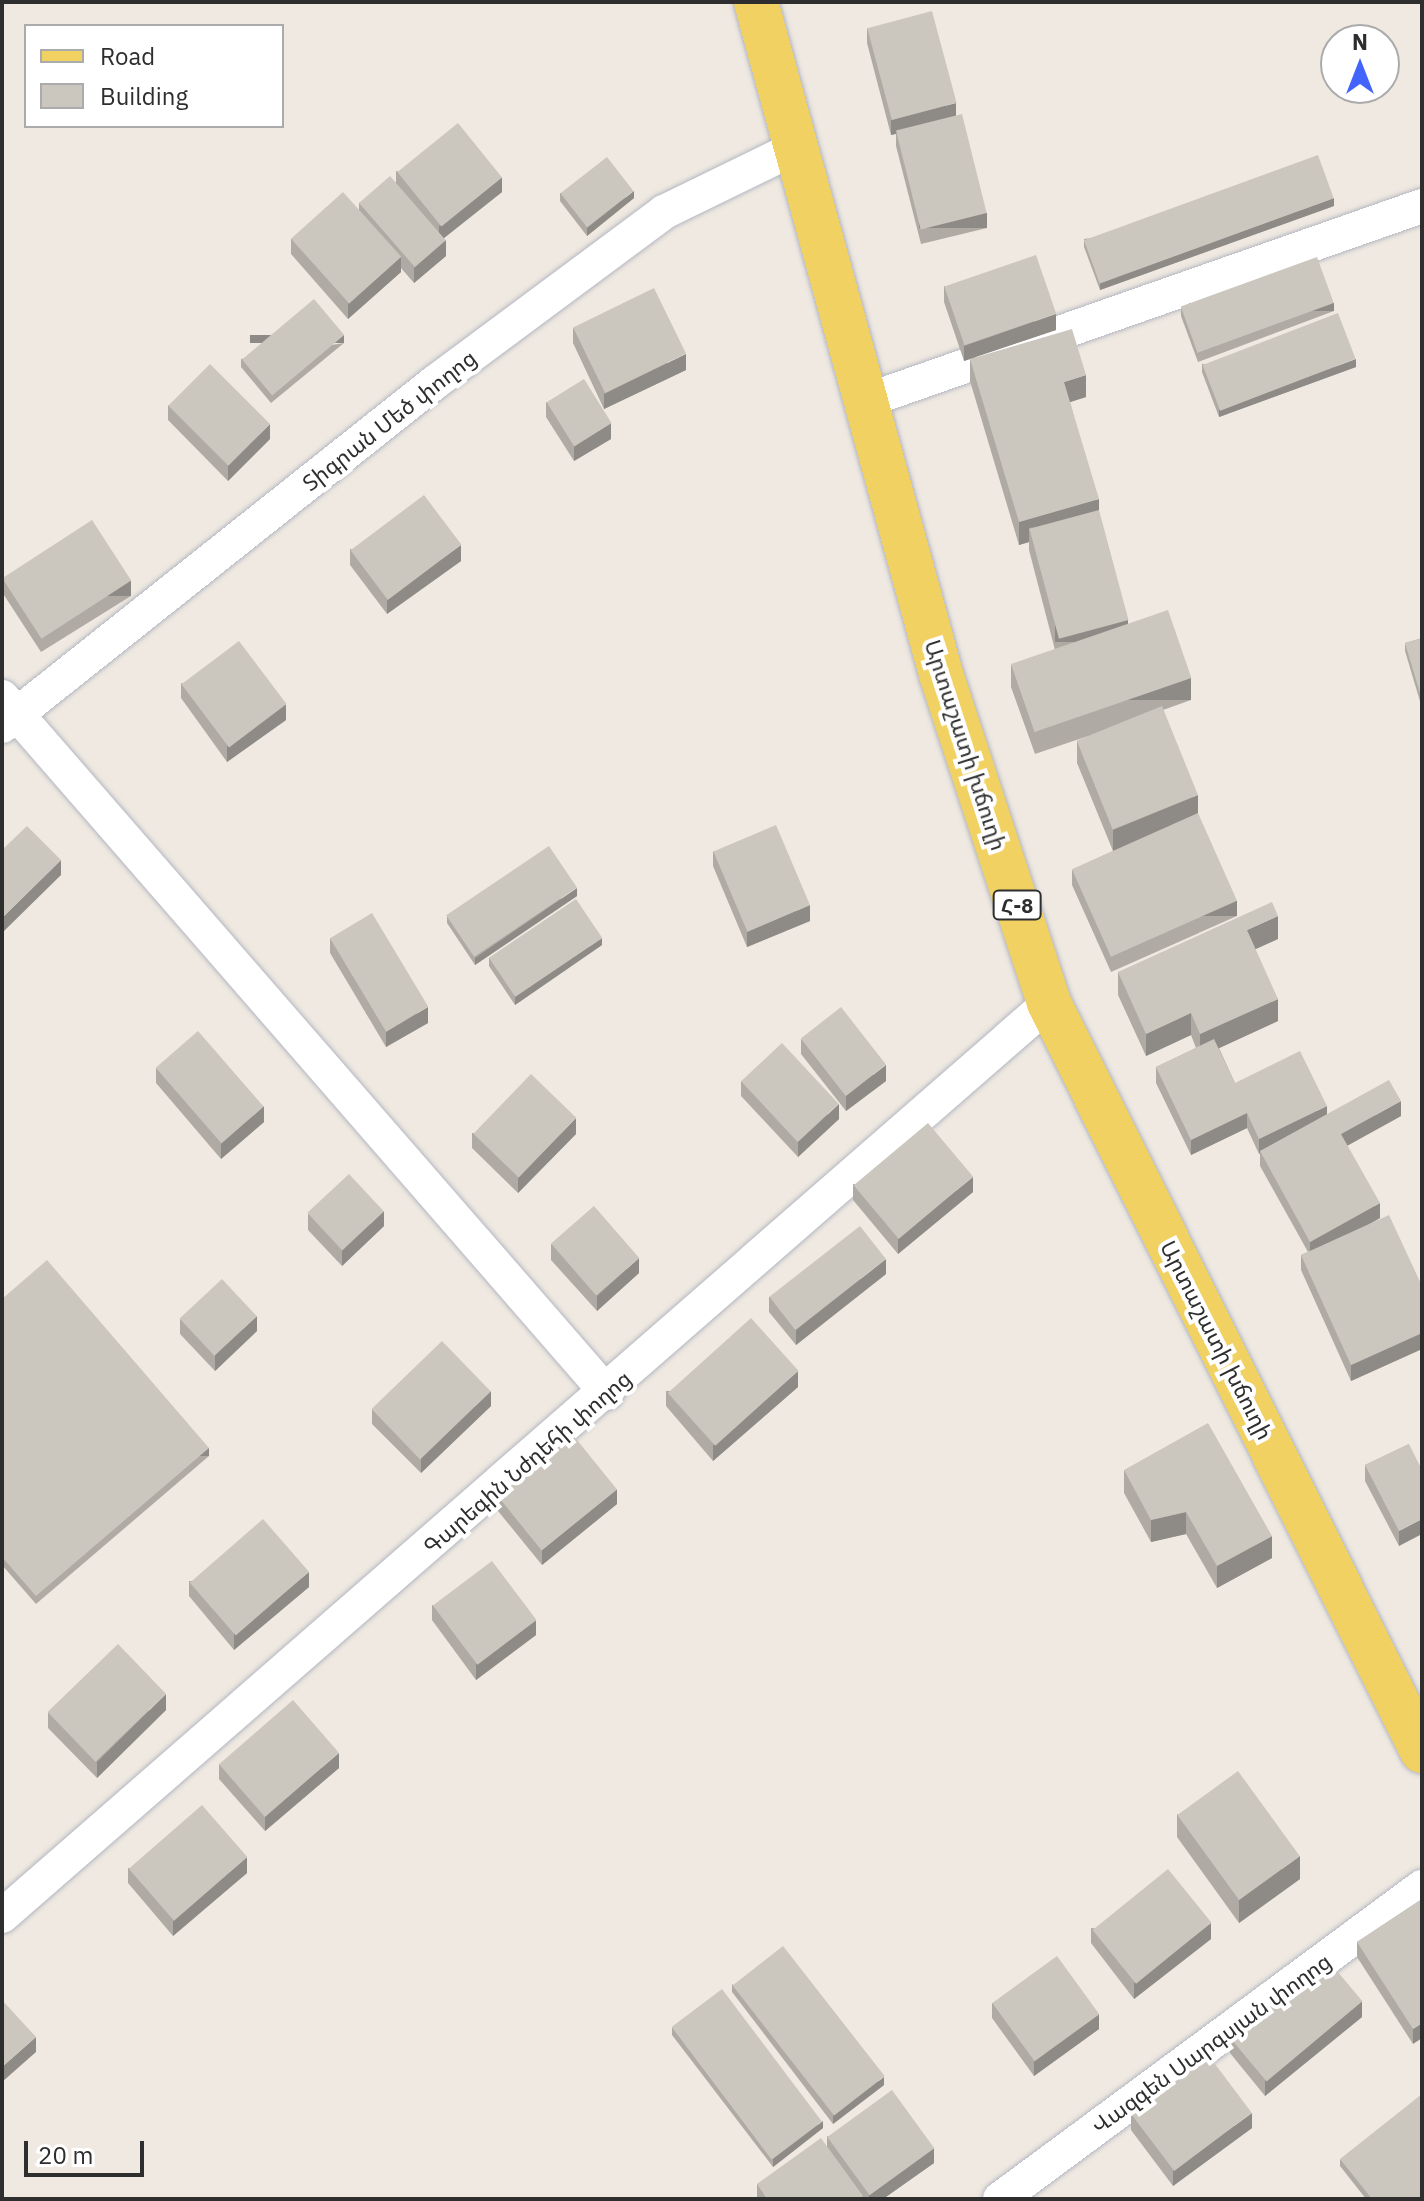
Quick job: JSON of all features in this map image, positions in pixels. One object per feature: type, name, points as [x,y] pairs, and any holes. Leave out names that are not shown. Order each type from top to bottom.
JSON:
[{"type":"main road","name":"Արտաշատի խճուղի","points":[[756,2],[941,674],[1049,1003],[1422,1751]]},
{"type":"street","name":"Տիգրան Մեծ փողոց","points":[[7,713],[434,383],[664,212],[797,147]]},
{"type":"street","points":[[868,400],[1422,206]]},
{"type":"street","points":[[7,713],[607,1393]]},
{"type":"street","name":"Գարեգին Նժդեհի փողոց","points":[[2,1916],[607,1393],[1049,1003]]},
{"type":"street","name":"Վազգեն Սարգսյան փողոց","points":[[1000,2199],[1422,1887]]},
{"type":"building","points":[[932,11],[957,103],[892,120],[867,28]]},
{"type":"building","points":[[962,114],[987,213],[921,229],[896,130]]},
{"type":"building","points":[[458,123],[502,177],[441,226],[397,172]]},
{"type":"building","points":[[1318,155],[1334,198],[1100,283],[1084,240]]},
{"type":"building","points":[[607,157],[633,191],[587,227],[561,193]]},
{"type":"building","points":[[390,176],[446,240],[415,267],[359,203]]},
{"type":"building","points":[[343,192],[401,257],[349,303],[291,239]]},
{"type":"building","points":[[1036,255],[1056,314],[964,345],[944,287]]},
{"type":"building","points":[[1317,257],[1334,303],[1198,353],[1181,307]]},
{"type":"building","points":[[654,288],[686,354],[605,393],[573,327]]},
{"type":"building","points":[[314,299],[344,335],[272,395],[242,359]]},
{"type":"building","points":[[1338,313],[1356,359],[1220,411],[1203,365]]},
{"type":"building","points":[[1072,329],[1086,375],[1064,382],[1099,499],[1019,522],[970,359]]},
{"type":"building","points":[[210,364],[270,424],[228,466],[168,406]]},
{"type":"building","points":[[584,379],[612,423],[574,446],[547,402]]},
{"type":"building","points":[[424,495],[461,545],[388,600],[351,550]]},
{"type":"building","points":[[1099,510],[1129,620],[1059,639],[1029,529]]},
{"type":"building","points":[[92,520],[131,580],[41,639],[2,578]]},
{"type":"building","points":[[1168,610],[1191,678],[1034,732],[1011,664]]},
{"type":"building","points":[[1422,638],[1422,700],[1405,643]]},
{"type":"building","points":[[239,641],[287,704],[229,747],[181,684]]},
{"type":"building","points":[[1162,706],[1198,795],[1113,829],[1077,740]]},
{"type":"building","points":[[1198,813],[1237,901],[1111,957],[1072,869]]},
{"type":"building","points":[[776,825],[810,905],[747,932],[713,852]]},
{"type":"building","points":[[27,826],[61,860],[2,918],[2,850]]},
{"type":"building","points":[[549,846],[577,887],[474,957],[446,915]]},
{"type":"building","points":[[576,899],[602,938],[515,997],[489,958]]},
{"type":"building","points":[[1272,902],[1278,916],[1247,930],[1278,999],[1200,1034],[1191,1013],[1146,1034],[1118,972]]},
{"type":"building","points":[[372,913],[428,1006],[386,1032],[330,938]]},
{"type":"building","points":[[841,1007],[886,1065],[846,1096],[801,1038]]},
{"type":"building","points":[[198,1031],[264,1106],[221,1143],[156,1068]]},
{"type":"building","points":[[1214,1039],[1235,1083],[1300,1051],[1327,1106],[1259,1139],[1247,1113],[1191,1140],[1156,1067]]},
{"type":"building","points":[[782,1043],[839,1104],[798,1142],[741,1081]]},
{"type":"building","points":[[531,1074],[576,1118],[519,1177],[473,1134]]},
{"type":"building","points":[[1389,1080],[1401,1101],[1341,1134],[1380,1203],[1310,1242],[1260,1151]]},
{"type":"building","points":[[928,1123],[973,1177],[899,1239],[854,1185]]},
{"type":"building","points":[[349,1174],[384,1211],[342,1250],[307,1213]]},
{"type":"building","points":[[594,1206],[639,1258],[596,1295],[551,1243]]},
{"type":"building","points":[[1389,1215],[1422,1286],[1422,1333],[1351,1365],[1301,1255]]},
{"type":"building","points":[[860,1226],[886,1259],[795,1330],[769,1297]]},
{"type":"building","points":[[47,1260],[209,1448],[36,1596],[2,1557],[2,1299]]},
{"type":"building","points":[[222,1279],[257,1316],[214,1356],[180,1319]]},
{"type":"building","points":[[751,1318],[799,1371],[715,1446],[668,1393]]},
{"type":"building","points":[[442,1341],[491,1391],[420,1459],[372,1409]]},
{"type":"building","points":[[1208,1423],[1272,1536],[1217,1566],[1186,1512],[1151,1520],[1124,1470]]},
{"type":"building","points":[[573,1435],[617,1489],[542,1550],[498,1496]]},
{"type":"building","points":[[1409,1444],[1422,1470],[1422,1519],[1399,1531],[1365,1465]]},
{"type":"building","points":[[263,1519],[309,1572],[236,1635],[190,1583]]},
{"type":"building","points":[[492,1561],[537,1620],[477,1665],[433,1606]]},
{"type":"building","points":[[118,1644],[166,1694],[95,1762],[48,1712]]},
{"type":"building","points":[[293,1700],[339,1753],[265,1817],[219,1764]]},
{"type":"building","points":[[1238,1771],[1300,1856],[1239,1900],[1177,1815]]},
{"type":"building","points":[[202,1805],[247,1857],[174,1921],[129,1869]]},
{"type":"building","points":[[1168,1869],[1211,1923],[1136,1984],[1093,1930]]},
{"type":"building","points":[[1422,1899],[1422,2023],[1413,2029],[1357,1942]]},
{"type":"building","points":[[783,1946],[885,2076],[834,2115],[733,1985]]},
{"type":"building","points":[[1057,1956],[1099,2014],[1035,2061],[992,2003]]},
{"type":"building","points":[[1327,1959],[1362,2001],[1267,2081],[1231,2039]]},
{"type":"building","points":[[722,1989],[822,2122],[772,2159],[672,2027]]},
{"type":"building","points":[[2,2000],[36,2037],[2,2067]]},
{"type":"building","points":[[1209,2056],[1252,2113],[1174,2171],[1132,2114]]},
{"type":"building","points":[[892,2090],[934,2148],[870,2195],[827,2137]]},
{"type":"building","points":[[1422,2094],[1422,2199],[1372,2199],[1340,2159]]},
{"type":"building","points":[[821,2138],[863,2196],[859,2199],[767,2199],[757,2184]]}]
